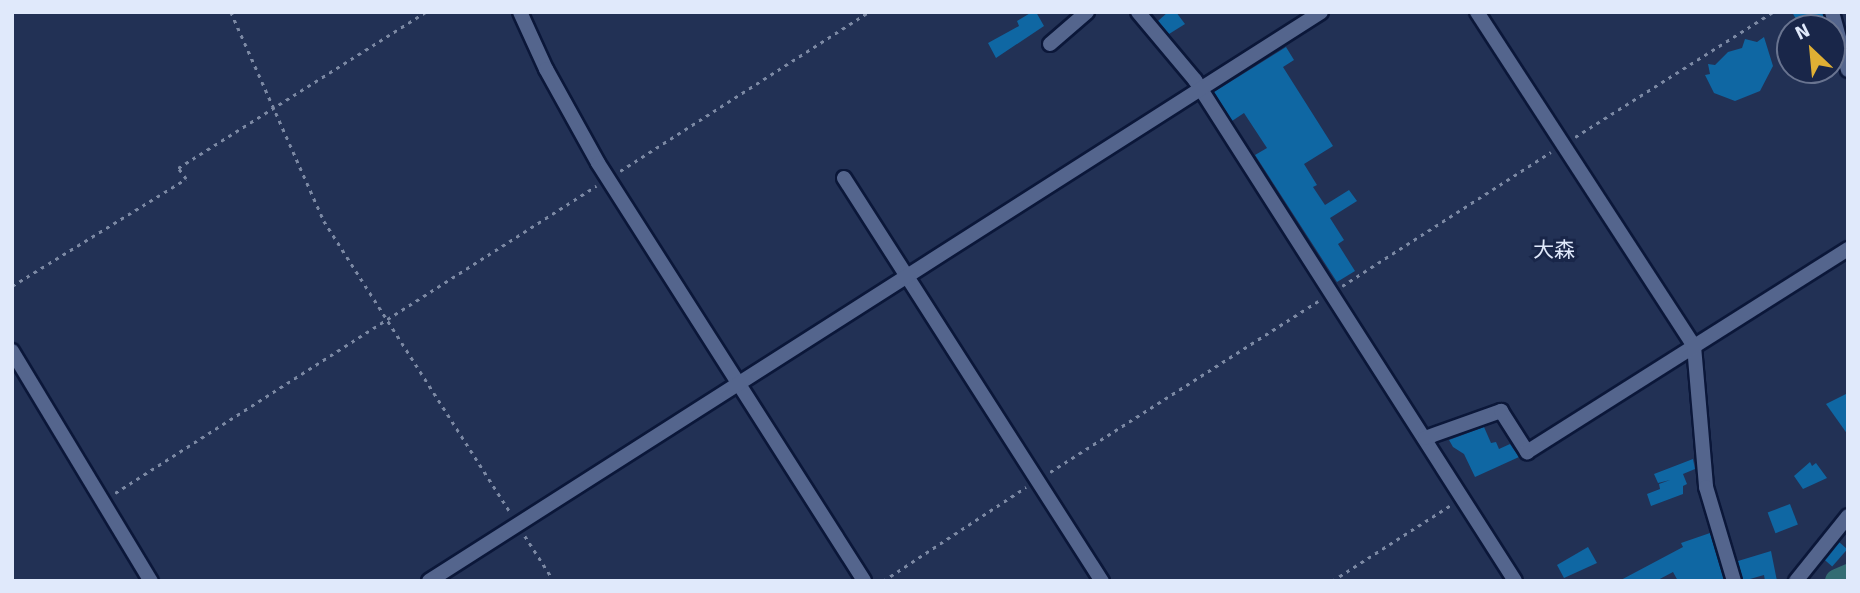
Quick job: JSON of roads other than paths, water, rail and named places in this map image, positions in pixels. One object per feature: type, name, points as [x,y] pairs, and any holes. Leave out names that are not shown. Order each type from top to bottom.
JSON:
[{"type":"street","points":[[520,12],[546,69],[608,178],[864,581]]},
{"type":"street","points":[[1050,44],[1087,12]]},
{"type":"street","points":[[1138,12],[1200,90],[1515,581]]},
{"type":"street","points":[[429,581],[736,382],[1321,12]]},
{"type":"street","points":[[1477,12],[1695,346],[1706,487],[1734,581]]},
{"type":"street","points":[[1832,12],[1848,70]]},
{"type":"street","points":[[844,178],[1102,581]]},
{"type":"street","points":[[1425,438],[1501,411],[1527,452],[1848,249]]},
{"type":"street","points":[[12,351],[152,581]]},
{"type":"street","points":[[1796,581],[1848,516]]},
{"type":"waterway","points":[[1837,581],[1848,576]]},
{"type":"district","name":"大森","points":[[1554,250]]}]
